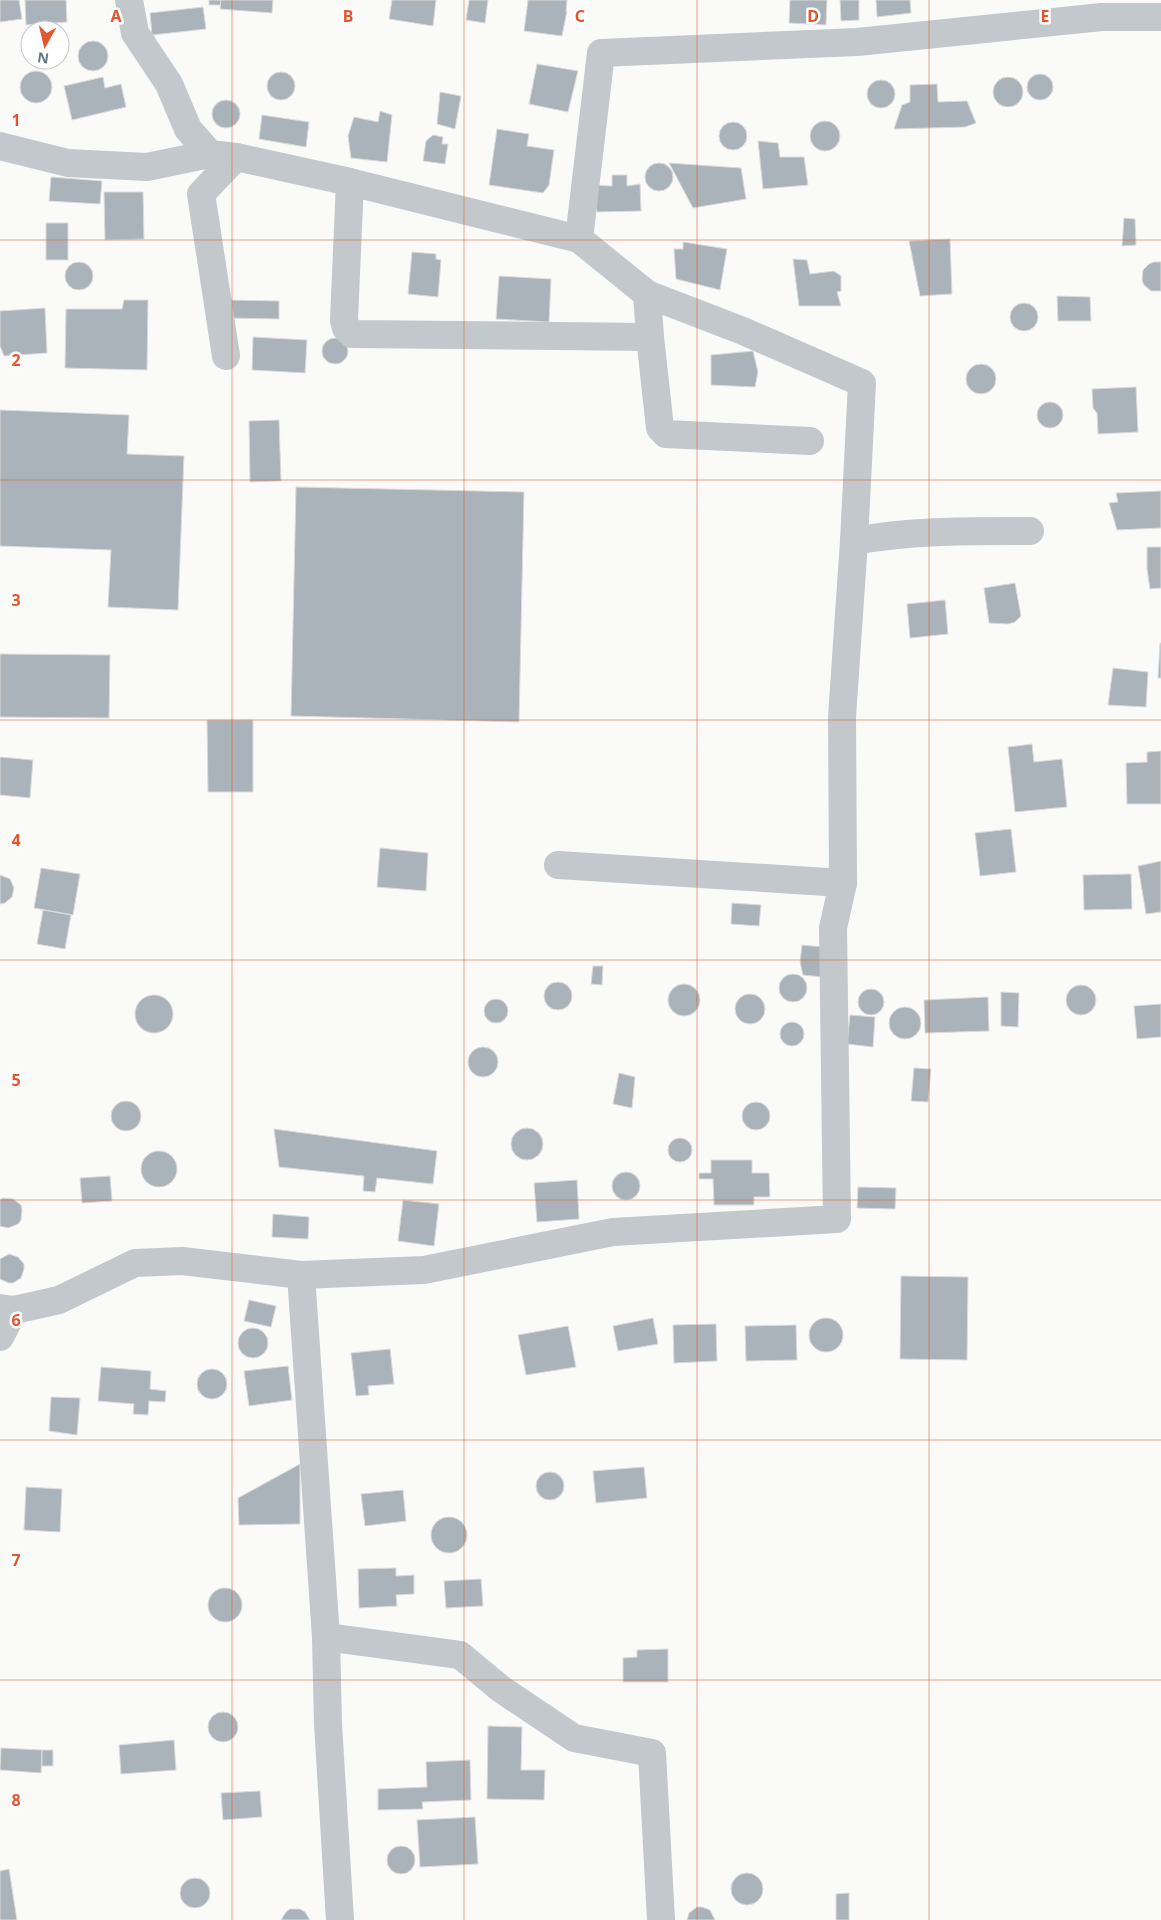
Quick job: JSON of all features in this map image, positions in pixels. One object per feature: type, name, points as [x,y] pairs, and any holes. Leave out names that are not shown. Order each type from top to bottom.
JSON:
[{"type":"street","points":[[129,0],[135,33],[169,84],[188,130],[223,156]]},
{"type":"street","points":[[579,240],[601,53],[857,42],[1102,17],[1161,17]]},
{"type":"street","points":[[0,146],[68,162],[147,167],[223,156],[350,182],[579,240],[647,294],[743,331],[862,382],[842,717],[843,883],[833,928],[837,1219],[613,1232],[424,1270],[301,1276],[182,1261],[135,1262],[59,1300],[7,1309],[0,1337]]},
{"type":"street","points":[[223,156],[201,194],[226,356]]},
{"type":"street","points":[[350,182],[344,320],[346,328],[352,334],[650,337]]},
{"type":"street","points":[[647,294],[660,428],[666,434],[810,441]]},
{"type":"street","points":[[854,541],[885,536],[949,531],[1030,531]]},
{"type":"street","points":[[558,865],[843,883]]},
{"type":"street","points":[[301,1276],[326,1637],[328,1724],[340,1920]]},
{"type":"street","points":[[326,1637],[460,1655],[502,1689],[574,1738],[652,1753],[661,1920]]},
{"type":"building","points":[[0,0],[19,0],[22,19],[0,22]]},
{"type":"building","points":[[25,0],[66,0],[67,20],[26,20]]},
{"type":"building","points":[[209,0],[221,0],[221,5],[209,5]]},
{"type":"building","points":[[221,0],[273,0],[272,13],[220,9]]},
{"type":"building","points":[[392,0],[436,0],[433,26],[389,19]]},
{"type":"building","points":[[469,0],[488,0],[485,23],[466,20]]},
{"type":"building","points":[[528,0],[567,0],[567,11],[562,36],[524,31]]},
{"type":"building","points":[[790,0],[827,0],[826,25],[789,23]]},
{"type":"building","points":[[840,0],[859,0],[859,20],[841,21]]},
{"type":"building","points":[[876,0],[910,0],[911,13],[877,17]]},
{"type":"building","points":[[203,7],[206,29],[152,35],[150,13]]},
{"type":"building","points":[[93,41],[104,45],[108,56],[104,67],[93,71],[82,67],[78,56],[82,45]]},
{"type":"building","points":[[537,64],[578,71],[568,112],[529,104]]},
{"type":"building","points":[[36,71],[47,76],[52,87],[47,98],[36,103],[25,98],[20,87],[25,76]]},
{"type":"building","points":[[281,72],[291,76],[295,86],[291,96],[281,100],[271,96],[267,86],[271,76]]},
{"type":"building","points":[[1040,74],[1049,78],[1053,87],[1049,96],[1040,100],[1031,96],[1027,87],[1031,78]]},
{"type":"building","points":[[103,77],[105,88],[121,84],[126,107],[72,120],[64,86]]},
{"type":"building","points":[[1008,77],[1014,78],[1022,86],[1022,98],[1014,106],[1008,107],[1002,106],[994,98],[993,92],[994,86],[1002,78]]},
{"type":"building","points":[[881,80],[891,84],[895,94],[891,104],[881,108],[871,104],[867,94],[871,84]]},
{"type":"building","points":[[937,84],[938,102],[967,101],[976,123],[965,127],[894,129],[902,105],[910,102],[910,85]]},
{"type":"building","points":[[440,92],[461,96],[455,129],[437,124]]},
{"type":"building","points":[[226,100],[236,104],[240,114],[236,124],[226,128],[216,124],[212,114],[216,104]]},
{"type":"building","points":[[380,111],[392,115],[387,162],[351,158],[348,136],[354,117],[378,122]]},
{"type":"building","points":[[262,115],[309,122],[306,147],[259,139]]},
{"type":"building","points":[[825,121],[836,125],[840,136],[836,147],[825,151],[814,147],[810,136],[814,125]]},
{"type":"building","points":[[733,122],[743,126],[747,136],[743,146],[733,150],[723,146],[719,136],[723,126]]},
{"type":"building","points":[[497,129],[529,134],[527,146],[554,150],[549,185],[543,193],[489,185]]},
{"type":"building","points":[[433,135],[443,137],[442,144],[448,144],[445,164],[423,161],[426,141]]},
{"type":"building","points":[[758,141],[778,143],[780,157],[804,157],[808,185],[763,189]]},
{"type":"building","points":[[659,163],[669,167],[673,177],[669,187],[659,191],[649,187],[645,177],[649,167]]},
{"type":"building","points":[[669,163],[741,168],[746,199],[693,208]]},
{"type":"building","points":[[612,175],[627,175],[627,186],[640,184],[641,211],[597,212],[593,185],[612,186]]},
{"type":"building","points":[[51,177],[102,181],[100,204],[49,201]]},
{"type":"building","points":[[104,192],[143,192],[144,239],[105,240]]},
{"type":"building","points":[[1124,218],[1135,219],[1136,245],[1122,246]]},
{"type":"building","points":[[46,223],[68,223],[68,260],[46,260]]},
{"type":"building","points":[[950,239],[952,294],[920,296],[909,241]]},
{"type":"building","points":[[683,242],[727,249],[720,290],[676,279],[674,249],[683,249]]},
{"type":"building","points":[[412,252],[436,254],[436,259],[441,260],[438,297],[408,294]]},
{"type":"building","points":[[793,259],[807,260],[810,274],[834,271],[841,276],[841,291],[837,292],[841,306],[799,306]]},
{"type":"building","points":[[79,262],[89,266],[93,276],[89,286],[79,290],[69,286],[65,276],[69,266]]},
{"type":"building","points":[[1154,262],[1161,262],[1161,291],[1151,291],[1144,285],[1142,280],[1143,270]]},
{"type":"building","points":[[499,276],[551,279],[549,322],[496,319]]},
{"type":"building","points":[[1057,296],[1090,297],[1091,321],[1058,321]]},
{"type":"building","points":[[124,300],[148,300],[147,370],[65,368],[66,309],[122,309]]},
{"type":"building","points":[[228,300],[279,301],[279,319],[227,318]]},
{"type":"building","points":[[1024,303],[1034,307],[1038,317],[1034,327],[1024,331],[1014,327],[1010,317],[1014,307]]},
{"type":"building","points":[[45,308],[47,353],[4,356],[0,346],[0,311]]},
{"type":"building","points":[[253,337],[307,340],[305,373],[252,370]]},
{"type":"building","points":[[335,338],[344,342],[348,351],[344,360],[335,364],[326,360],[322,351],[326,342]]},
{"type":"building","points":[[753,351],[758,372],[755,387],[711,385],[711,355]]},
{"type":"building","points":[[981,364],[987,365],[995,373],[995,385],[987,393],[981,394],[975,393],[967,385],[966,379],[967,373],[975,365]]},
{"type":"building","points":[[1136,387],[1138,432],[1098,434],[1097,413],[1093,408],[1092,389]]},
{"type":"building","points":[[1050,402],[1059,406],[1063,415],[1059,424],[1050,428],[1041,424],[1037,415],[1041,406]]},
{"type":"building","points":[[0,410],[129,415],[127,454],[184,456],[178,610],[108,607],[111,550],[0,546]]},
{"type":"building","points":[[279,420],[281,481],[250,482],[249,421]]},
{"type":"building","points":[[296,487],[524,492],[519,722],[291,716]]},
{"type":"building","points":[[1161,491],[1161,528],[1117,530],[1109,503],[1118,502],[1116,493]]},
{"type":"building","points":[[1147,547],[1161,547],[1161,588],[1150,589],[1147,569]]},
{"type":"building","points":[[1015,583],[1021,616],[1015,622],[1008,624],[989,623],[984,588]]},
{"type":"building","points":[[945,600],[948,634],[910,638],[907,604]]},
{"type":"building","points":[[1160,643],[1161,678],[1158,678]]},
{"type":"building","points":[[0,654],[110,655],[109,718],[0,717]]},
{"type":"building","points":[[1113,668],[1148,672],[1146,707],[1108,705]]},
{"type":"building","points":[[207,720],[253,720],[253,792],[208,792]]},
{"type":"building","points":[[1032,744],[1034,762],[1062,759],[1067,807],[1015,812],[1008,747]]},
{"type":"building","points":[[1161,751],[1161,804],[1127,804],[1126,763],[1147,762],[1147,752]]},
{"type":"building","points":[[0,757],[33,760],[30,798],[0,795]]},
{"type":"building","points":[[1011,829],[1016,872],[980,876],[975,833]]},
{"type":"building","points":[[380,848],[428,853],[426,891],[377,887]]},
{"type":"building","points":[[1161,861],[1161,912],[1146,914],[1138,866]]},
{"type":"building","points":[[41,868],[80,874],[73,915],[34,908]]},
{"type":"building","points":[[1131,874],[1132,909],[1084,910],[1083,875]]},
{"type":"building","points":[[0,875],[10,879],[14,888],[12,897],[5,903],[0,904]]},
{"type":"building","points":[[732,903],[761,905],[759,926],[731,924]]},
{"type":"building","points":[[43,910],[71,915],[65,949],[37,944]]},
{"type":"building","points":[[802,945],[824,947],[823,977],[803,975],[800,962]]},
{"type":"building","points":[[593,966],[603,966],[602,985],[591,984]]},
{"type":"building","points":[[793,974],[803,978],[807,988],[803,998],[793,1002],[783,998],[779,988],[783,978]]},
{"type":"building","points":[[558,982],[568,986],[572,996],[568,1006],[558,1010],[548,1006],[544,996],[548,986]]},
{"type":"building","points":[[684,984],[695,989],[700,1000],[695,1011],[684,1016],[673,1011],[668,1000],[673,989]]},
{"type":"building","points":[[1081,985],[1092,989],[1096,1000],[1092,1011],[1081,1015],[1070,1011],[1066,1000],[1070,989]]},
{"type":"building","points":[[871,989],[880,993],[884,1002],[880,1011],[871,1015],[862,1011],[858,1002],[862,993]]},
{"type":"building","points":[[1001,992],[1019,993],[1018,1027],[1001,1026]]},
{"type":"building","points":[[750,994],[760,999],[765,1009],[760,1019],[750,1024],[740,1019],[735,1009],[740,999]]},
{"type":"building","points":[[154,995],[167,1001],[173,1014],[167,1027],[154,1033],[141,1027],[135,1014],[141,1001]]},
{"type":"building","points":[[988,997],[989,1031],[925,1033],[924,1000]]},
{"type":"building","points":[[496,999],[501,1000],[507,1006],[507,1016],[501,1022],[496,1023],[491,1022],[485,1016],[484,1011],[485,1006],[491,1000]]},
{"type":"building","points":[[1161,1004],[1161,1037],[1137,1039],[1134,1006]]},
{"type":"building","points":[[905,1007],[917,1011],[921,1023],[917,1035],[905,1039],[893,1035],[889,1023],[893,1011]]},
{"type":"building","points":[[850,1015],[875,1017],[873,1047],[847,1044]]},
{"type":"building","points":[[792,1022],[801,1025],[804,1034],[801,1043],[792,1046],[783,1043],[780,1034],[783,1025]]},
{"type":"building","points":[[483,1047],[494,1051],[498,1062],[494,1073],[483,1077],[472,1073],[468,1062],[472,1051]]},
{"type":"building","points":[[914,1068],[931,1069],[928,1102],[911,1101]]},
{"type":"building","points":[[619,1073],[635,1077],[632,1108],[613,1104]]},
{"type":"building","points":[[126,1101],[137,1105],[141,1116],[137,1127],[126,1131],[115,1127],[111,1116],[115,1105]]},
{"type":"building","points":[[756,1102],[766,1106],[770,1116],[766,1126],[756,1130],[746,1126],[742,1116],[746,1106]]},
{"type":"building","points":[[527,1128],[538,1133],[543,1144],[538,1155],[527,1160],[516,1155],[511,1144],[516,1133]]},
{"type":"building","points":[[274,1129],[437,1151],[433,1184],[377,1178],[375,1192],[363,1191],[364,1176],[279,1167]]},
{"type":"building","points":[[680,1138],[689,1141],[692,1150],[689,1159],[680,1162],[671,1159],[668,1150],[671,1141]]},
{"type":"building","points":[[159,1151],[166,1152],[172,1156],[176,1162],[176,1176],[172,1182],[166,1186],[159,1187],[152,1186],[146,1182],[142,1176],[141,1169],[142,1162],[146,1156],[152,1152]]},
{"type":"building","points":[[711,1160],[752,1160],[752,1173],[769,1173],[770,1197],[754,1197],[754,1205],[714,1205],[713,1179],[699,1179],[699,1173],[711,1173]]},
{"type":"building","points":[[626,1172],[636,1176],[640,1186],[636,1196],[626,1200],[616,1196],[612,1186],[616,1176]]},
{"type":"building","points":[[110,1176],[112,1201],[82,1203],[80,1178]]},
{"type":"building","points":[[577,1180],[579,1219],[537,1222],[534,1183]]},
{"type":"building","points":[[858,1187],[896,1188],[895,1209],[857,1208]]},
{"type":"building","points":[[3,1198],[13,1199],[21,1205],[22,1210],[21,1220],[18,1224],[8,1228],[0,1226],[0,1200]]},
{"type":"building","points":[[403,1200],[439,1204],[434,1246],[398,1241]]},
{"type":"building","points":[[273,1214],[309,1217],[308,1239],[272,1237]]},
{"type":"building","points":[[9,1254],[18,1257],[24,1264],[21,1278],[13,1283],[0,1279],[0,1259]]},
{"type":"building","points":[[901,1276],[968,1277],[967,1360],[900,1359]]},
{"type":"building","points":[[249,1300],[276,1306],[271,1327],[244,1321]]},
{"type":"building","points":[[653,1318],[658,1344],[618,1351],[613,1326]]},
{"type":"building","points":[[826,1318],[838,1323],[843,1335],[838,1347],[826,1352],[814,1347],[809,1335],[814,1323]]},
{"type":"building","points":[[716,1324],[717,1361],[674,1363],[673,1325]]},
{"type":"building","points":[[796,1325],[797,1360],[746,1361],[745,1326]]},
{"type":"building","points":[[568,1326],[576,1367],[526,1375],[518,1335]]},
{"type":"building","points":[[253,1328],[264,1332],[268,1343],[264,1354],[253,1358],[242,1354],[238,1343],[242,1332]]},
{"type":"building","points":[[390,1349],[394,1384],[368,1386],[369,1395],[356,1396],[351,1353]]},
{"type":"building","points":[[288,1366],[292,1400],[249,1406],[244,1371]]},
{"type":"building","points":[[101,1367],[151,1371],[150,1389],[166,1391],[165,1402],[149,1401],[148,1415],[133,1414],[134,1404],[98,1401]]},
{"type":"building","points":[[212,1369],[223,1373],[227,1384],[223,1395],[212,1399],[201,1395],[197,1384],[201,1373]]},
{"type":"building","points":[[51,1397],[80,1398],[77,1435],[49,1431]]},
{"type":"building","points":[[300,1464],[300,1524],[239,1525],[238,1498]]},
{"type":"building","points":[[644,1467],[647,1498],[596,1503],[593,1471]]},
{"type":"building","points":[[550,1472],[560,1476],[564,1486],[560,1496],[550,1500],[540,1496],[536,1486],[540,1476]]},
{"type":"building","points":[[26,1487],[62,1489],[60,1532],[24,1530]]},
{"type":"building","points":[[403,1490],[406,1521],[365,1526],[361,1494]]},
{"type":"building","points":[[449,1517],[456,1518],[462,1522],[466,1528],[466,1542],[462,1548],[456,1552],[449,1553],[442,1552],[436,1548],[432,1542],[431,1535],[432,1528],[436,1522],[442,1518]]},
{"type":"building","points":[[396,1568],[396,1576],[414,1575],[414,1594],[396,1595],[397,1606],[359,1608],[358,1569]]},
{"type":"building","points":[[481,1579],[483,1606],[446,1608],[444,1581]]},
{"type":"building","points":[[225,1588],[237,1593],[242,1605],[237,1617],[225,1622],[213,1617],[208,1605],[213,1593]]},
{"type":"building","points":[[668,1649],[668,1682],[623,1682],[623,1658],[637,1657],[637,1650]]},
{"type":"building","points":[[223,1712],[234,1716],[238,1727],[234,1738],[223,1742],[212,1738],[208,1727],[212,1716]]},
{"type":"building","points":[[488,1726],[522,1727],[521,1770],[545,1770],[544,1800],[487,1799]]},
{"type":"building","points":[[174,1740],[176,1770],[121,1774],[119,1745]]},
{"type":"building","points":[[1,1748],[42,1750],[41,1773],[0,1770]]},
{"type":"building","points":[[42,1750],[53,1750],[53,1766],[42,1766]]},
{"type":"building","points":[[470,1760],[471,1800],[422,1802],[423,1809],[378,1810],[378,1789],[427,1787],[426,1762]]},
{"type":"building","points":[[260,1791],[262,1817],[223,1820],[221,1793]]},
{"type":"building","points":[[475,1817],[478,1864],[420,1867],[417,1820]]},
{"type":"building","points":[[401,1846],[411,1850],[415,1860],[411,1870],[401,1874],[391,1870],[387,1860],[391,1850]]},
{"type":"building","points":[[9,1869],[17,1920],[0,1920],[0,1871]]},
{"type":"building","points":[[747,1873],[753,1874],[758,1878],[762,1883],[762,1895],[758,1900],[753,1904],[747,1905],[741,1904],[736,1900],[732,1895],[731,1889],[732,1883],[736,1878],[741,1874]]},
{"type":"building","points":[[195,1878],[206,1882],[210,1893],[206,1904],[195,1908],[184,1904],[180,1893],[184,1882]]},
{"type":"building","points":[[849,1893],[849,1920],[836,1920],[836,1894]]},
{"type":"building","points":[[697,1907],[710,1910],[715,1920],[687,1920],[689,1913]]},
{"type":"building","points":[[290,1909],[300,1909],[305,1912],[310,1920],[281,1920]]}]
